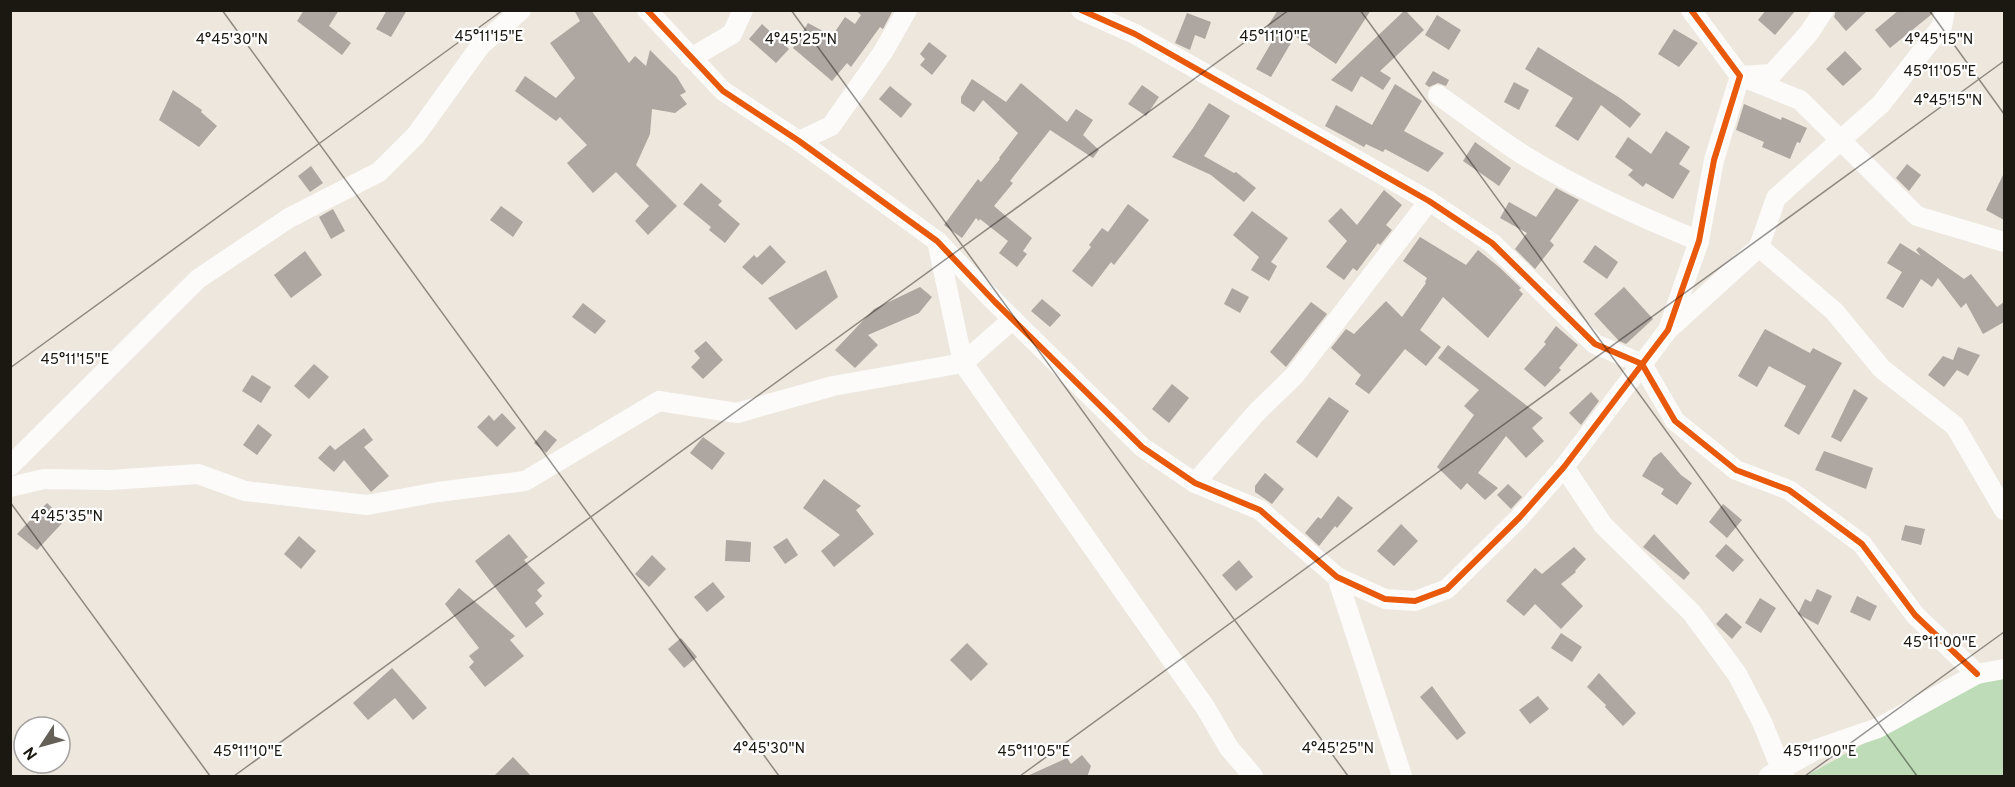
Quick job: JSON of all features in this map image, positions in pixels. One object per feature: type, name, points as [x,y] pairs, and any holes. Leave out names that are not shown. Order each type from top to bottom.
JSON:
[{"type":"street","points":[[10,466],[198,279],[289,218],[379,172],[416,135],[481,45],[521,10]]},
{"type":"street","points":[[647,10],[723,91],[799,141],[938,241],[1142,447],[1196,483],[1260,510],[1337,577],[1385,599],[1415,601],[1447,589],[1520,517],[1564,467],[1668,330],[1760,247],[1776,198],[1881,104],[1942,26],[1945,10]]},
{"type":"street","points":[[691,58],[732,34],[743,10]]},
{"type":"street","points":[[799,141],[831,126],[883,52],[907,10]]},
{"type":"street","points":[[1691,10],[1740,76],[1800,100],[1917,216],[2004,242]]},
{"type":"street","points":[[1740,76],[1772,74],[1809,33],[1824,10]]},
{"type":"street","points":[[1083,11],[1135,34],[1429,201],[1492,243],[1595,344],[1642,364],[1675,421],[1736,470],[1789,490],[1862,544],[1915,615],[1977,674]]},
{"type":"street","points":[[1668,330],[1699,241],[1714,160],[1740,76]]},
{"type":"street","points":[[1438,95],[1534,161],[1590,192],[1699,241]]},
{"type":"street","points":[[1196,483],[1256,413],[1295,375],[1429,201]]},
{"type":"street","points":[[938,241],[963,363],[1204,707],[1228,748],[1253,777]]},
{"type":"street","points":[[1760,247],[1834,311],[1882,369],[1955,426],[2004,510]]},
{"type":"street","points":[[10,487],[44,478],[111,480],[198,474],[245,491],[367,505],[438,492],[525,481],[659,401],[737,413],[833,386],[963,363],[1013,319]]},
{"type":"street","points":[[1564,467],[1603,525],[1692,613],[1737,674],[1762,722],[1778,774],[1817,749],[1878,728],[1977,674],[2004,669]]},
{"type":"street","points":[[1337,577],[1402,777]]},
{"type":"green space","points":[[2004,665],[2004,776],[1806,776]]},
{"type":"building","points":[[304,10],[339,10],[329,26],[351,43],[342,55],[297,21]]},
{"type":"building","points":[[387,10],[407,10],[391,37],[376,29]]},
{"type":"building","points":[[574,10],[591,10],[629,63],[635,56],[646,66],[650,50],[677,77],[686,92],[680,95],[687,104],[675,113],[652,109],[650,134],[636,165],[677,206],[648,235],[635,221],[649,206],[616,172],[593,193],[567,163],[587,145],[560,117],[556,121],[515,91],[525,76],[556,98],[575,78],[550,43],[580,21]]},
{"type":"building","points":[[855,10],[893,10],[883,29],[880,27],[851,67],[847,63],[832,81],[793,48],[808,23],[832,36],[845,17],[855,24],[861,15]]},
{"type":"building","points":[[1278,10],[1371,10],[1336,64],[1295,36],[1271,77],[1256,69],[1277,33],[1267,27]]},
{"type":"building","points":[[1405,10],[1424,30],[1380,71],[1391,78],[1383,90],[1361,76],[1352,92],[1331,80]]},
{"type":"building","points":[[1766,10],[1796,10],[1775,35],[1758,20]]},
{"type":"building","points":[[1836,10],[1868,10],[1846,31],[1834,17]]},
{"type":"building","points":[[1899,10],[1933,10],[1932,14],[1890,48],[1875,30]]},
{"type":"building","points":[[1187,13],[1211,22],[1205,39],[1195,35],[1190,50],[1175,43]]},
{"type":"building","points":[[1437,15],[1461,30],[1449,50],[1425,35]]},
{"type":"building","points":[[762,24],[789,49],[776,63],[749,39]]},
{"type":"building","points":[[1674,29],[1698,43],[1679,67],[1658,54]]},
{"type":"building","points":[[929,42],[947,56],[932,75],[920,65],[925,59],[920,54]]},
{"type":"building","points":[[1538,47],[1620,98],[1641,114],[1630,128],[1601,105],[1578,141],[1555,126],[1573,98],[1525,69]]},
{"type":"building","points":[[1845,51],[1862,69],[1843,86],[1826,69]]},
{"type":"building","points":[[1433,71],[1449,80],[1446,86],[1438,83],[1429,87],[1425,84]]},
{"type":"building","points":[[972,79],[1006,102],[1021,83],[1067,122],[1076,109],[1093,120],[1083,135],[1099,150],[1093,158],[1050,130],[1010,181],[1013,183],[994,206],[1032,238],[1023,251],[1027,254],[1017,267],[999,253],[1008,241],[980,219],[979,221],[976,218],[962,238],[944,225],[978,179],[981,182],[1018,133],[983,100],[974,112],[961,103],[961,97]]},
{"type":"building","points":[[1514,82],[1529,90],[1519,110],[1504,102]]},
{"type":"building","points":[[1395,84],[1422,101],[1404,131],[1444,153],[1428,172],[1385,149],[1383,152],[1366,144],[1364,147],[1325,126],[1336,105],[1372,125]]},
{"type":"building","points":[[1142,85],[1159,97],[1146,116],[1128,104]]},
{"type":"building","points":[[890,86],[912,104],[901,118],[879,99]]},
{"type":"building","points":[[173,90],[202,110],[201,112],[217,126],[199,147],[159,120]]},
{"type":"building","points":[[1209,103],[1230,116],[1204,156],[1236,172],[1256,188],[1244,202],[1211,175],[1172,157]]},
{"type":"building","points":[[1744,104],[1807,128],[1800,143],[1797,142],[1790,159],[1762,147],[1764,142],[1736,130]]},
{"type":"building","points":[[1666,131],[1690,147],[1679,164],[1690,171],[1673,199],[1646,183],[1643,187],[1628,175],[1633,170],[1615,157],[1628,137],[1651,154]]},
{"type":"building","points":[[1475,142],[1511,168],[1499,186],[1463,161]]},
{"type":"building","points":[[1907,164],[1921,175],[1909,191],[1896,178]]},
{"type":"building","points":[[311,166],[323,183],[310,192],[298,176]]},
{"type":"building","points":[[2004,173],[2004,220],[1986,210]]},
{"type":"building","points":[[701,183],[722,201],[718,205],[740,224],[725,243],[709,230],[711,227],[683,204]]},
{"type":"building","points":[[1556,188],[1579,200],[1550,241],[1554,245],[1535,269],[1515,249],[1527,233],[1500,218],[1509,202],[1536,217]]},
{"type":"building","points":[[1384,190],[1402,205],[1386,225],[1392,230],[1380,245],[1378,243],[1357,271],[1353,268],[1344,280],[1326,267],[1347,241],[1328,221],[1341,208],[1357,225]]},
{"type":"building","points":[[1128,204],[1149,220],[1114,265],[1111,262],[1092,287],[1072,271],[1091,247],[1089,245],[1102,228],[1108,232]]},
{"type":"building","points":[[501,206],[523,222],[513,237],[490,220]]},
{"type":"building","points":[[333,209],[345,231],[331,239],[319,217]]},
{"type":"building","points":[[1252,211],[1288,238],[1271,262],[1277,266],[1269,281],[1251,270],[1259,257],[1233,235]]},
{"type":"building","points":[[1420,237],[1466,265],[1478,250],[1521,288],[1519,290],[1523,294],[1488,338],[1443,297],[1420,330],[1441,347],[1426,366],[1405,349],[1369,394],[1355,384],[1361,375],[1331,348],[1346,329],[1354,334],[1386,301],[1402,317],[1426,283],[1427,278],[1403,261]]},
{"type":"building","points":[[1900,243],[1921,256],[1916,250],[1919,247],[1964,279],[1971,274],[1997,307],[2004,302],[2004,322],[1983,334],[1966,303],[1961,308],[1938,278],[1932,287],[1921,279],[1903,308],[1886,298],[1902,272],[1887,263]]},
{"type":"building","points":[[770,245],[786,262],[762,285],[742,267],[754,255],[757,258]]},
{"type":"building","points":[[1595,245],[1618,262],[1607,279],[1583,262]]},
{"type":"building","points":[[305,251],[322,275],[291,298],[274,275]]},
{"type":"building","points":[[826,270],[838,297],[796,330],[768,298]]},
{"type":"building","points":[[920,287],[932,297],[919,313],[868,335],[878,345],[855,368],[835,350],[874,309]]},
{"type":"building","points":[[1624,287],[1653,319],[1626,344],[1619,341],[1594,314]]},
{"type":"building","points":[[1232,288],[1249,297],[1240,313],[1224,304]]},
{"type":"building","points":[[1042,299],[1061,315],[1050,327],[1031,311]]},
{"type":"building","points":[[1311,302],[1327,314],[1286,367],[1270,352]]},
{"type":"building","points":[[583,303],[606,321],[595,334],[572,317]]},
{"type":"building","points":[[1556,326],[1578,345],[1559,368],[1561,370],[1545,387],[1524,369],[1546,344],[1544,342]]},
{"type":"building","points":[[1765,329],[1810,353],[1813,348],[1842,363],[1799,435],[1784,426],[1806,386],[1769,366],[1757,387],[1738,376]]},
{"type":"building","points":[[706,341],[723,360],[703,379],[691,367],[700,358],[694,351]]},
{"type":"building","points":[[1448,345],[1543,418],[1532,428],[1544,441],[1526,458],[1506,436],[1478,473],[1498,488],[1485,500],[1467,483],[1461,490],[1437,467],[1474,415],[1464,406],[1479,390],[1438,358]]},
{"type":"building","points":[[1958,347],[1980,355],[1968,376],[1957,370],[1944,387],[1928,375],[1943,356],[1953,360]]},
{"type":"building","points":[[314,364],[329,377],[309,399],[294,386]]},
{"type":"building","points":[[252,375],[271,387],[261,403],[242,391]]},
{"type":"building","points":[[1172,384],[1189,398],[1169,423],[1152,409]]},
{"type":"building","points":[[1854,389],[1868,398],[1841,442],[1831,437]]},
{"type":"building","points":[[1591,392],[1599,401],[1581,425],[1569,413]]},
{"type":"building","points":[[1329,397],[1349,411],[1317,458],[1296,442]]},
{"type":"building","points":[[502,413],[516,428],[497,447],[477,427],[489,415],[494,421]]},
{"type":"building","points":[[258,424],[272,435],[257,455],[243,445]]},
{"type":"building","points":[[364,428],[373,440],[364,447],[389,476],[371,492],[344,460],[334,472],[318,458],[330,445],[335,450]]},
{"type":"building","points":[[545,430],[557,440],[546,453],[534,443]]},
{"type":"building","points":[[703,437],[725,453],[712,470],[690,453]]},
{"type":"building","points":[[1824,451],[1873,468],[1866,489],[1815,470]]},
{"type":"building","points":[[1661,452],[1681,475],[1692,483],[1677,505],[1661,494],[1664,489],[1642,476],[1653,458]]},
{"type":"building","points":[[1265,473],[1284,489],[1272,504],[1255,492],[1255,486]]},
{"type":"building","points":[[824,479],[861,506],[856,510],[874,534],[834,567],[821,551],[840,535],[803,508]]},
{"type":"building","points":[[1508,484],[1522,497],[1511,509],[1497,495]]},
{"type":"building","points":[[1338,496],[1353,508],[1319,546],[1305,533],[1318,517],[1321,519]]},
{"type":"building","points":[[47,503],[65,520],[37,550],[17,534]]},
{"type":"building","points":[[1723,504],[1742,520],[1727,538],[1709,522]]},
{"type":"building","points":[[1401,524],[1418,541],[1394,566],[1377,551]]},
{"type":"building","points":[[1905,525],[1925,529],[1921,545],[1901,540]]},
{"type":"building","points":[[509,534],[528,557],[524,560],[545,583],[537,590],[542,596],[535,603],[544,614],[526,628],[475,561]]},
{"type":"building","points":[[1654,534],[1690,573],[1684,580],[1643,547]]},
{"type":"building","points":[[299,536],[316,551],[301,569],[284,554]]},
{"type":"building","points":[[787,538],[798,555],[785,564],[773,547]]},
{"type":"building","points":[[726,540],[751,542],[750,562],[725,561]]},
{"type":"building","points":[[1726,544],[1744,560],[1733,572],[1715,556]]},
{"type":"building","points":[[1574,547],[1586,559],[1576,572],[1561,584],[1583,606],[1561,629],[1535,604],[1524,616],[1506,601],[1535,568],[1542,574]]},
{"type":"building","points":[[652,555],[666,569],[649,587],[635,574]]},
{"type":"building","points":[[1239,560],[1253,577],[1236,591],[1222,575]]},
{"type":"building","points":[[713,582],[725,597],[707,612],[694,597]]},
{"type":"building","points":[[459,588],[515,636],[510,640],[524,656],[485,687],[469,667],[474,662],[469,656],[479,648],[445,604]]},
{"type":"building","points":[[1817,589],[1832,596],[1818,625],[1798,614],[1805,599],[1811,602]]},
{"type":"building","points":[[1857,596],[1877,606],[1870,621],[1850,612]]},
{"type":"building","points":[[1760,598],[1776,608],[1761,633],[1745,623]]},
{"type":"building","points":[[1726,613],[1742,627],[1732,639],[1716,624]]},
{"type":"building","points":[[1561,633],[1582,647],[1572,662],[1551,648]]},
{"type":"building","points":[[681,638],[697,657],[684,668],[668,649]]},
{"type":"building","points":[[967,643],[988,664],[971,681],[950,660]]},
{"type":"building","points":[[392,668],[427,708],[413,720],[395,698],[368,720],[353,703]]},
{"type":"building","points":[[1599,673],[1636,713],[1623,726],[1587,687]]},
{"type":"building","points":[[1432,686],[1466,733],[1457,740],[1420,697]]},
{"type":"building","points":[[1538,696],[1549,709],[1530,724],[1519,710]]},
{"type":"building","points":[[1082,755],[1091,766],[1087,777],[1025,777],[1067,758],[1071,764]]},
{"type":"building","points":[[513,757],[532,777],[493,777]]},
{"type":"cycle path","points":[[647,10],[723,91],[799,141],[937,241],[995,302],[1142,447],[1195,483],[1260,510],[1337,577],[1385,599],[1415,601],[1447,589],[1520,517],[1564,467],[1668,330],[1699,241],[1714,160],[1740,76],[1691,10]]},
{"type":"cycle path","points":[[1081,10],[1135,34],[1429,201],[1492,243],[1595,344],[1642,364],[1675,421],[1736,470],[1789,490],[1862,544],[1915,615],[1977,674]]}]
